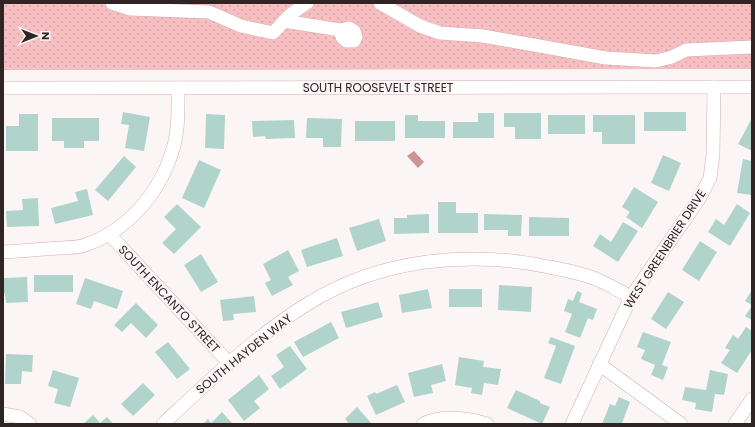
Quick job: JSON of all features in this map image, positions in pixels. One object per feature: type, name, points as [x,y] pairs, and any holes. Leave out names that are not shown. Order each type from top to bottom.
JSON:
[{"type":"street","points":[[112,3],[130,9],[209,12],[241,26],[273,33],[291,14],[307,3]]},
{"type":"street","points":[[380,3],[420,26],[440,33],[483,36],[606,58],[656,61],[672,57],[686,50],[752,47]]},
{"type":"street","points":[[284,21],[340,30]]},
{"type":"street","name":"WEST GREENBRIER DRIVE","points":[[572,424],[631,297],[699,199],[710,178],[713,155],[714,87]]},
{"type":"street","name":"SOUTH ROOSEVELT STREET","points":[[3,88],[752,87]]},
{"type":"street","points":[[3,252],[84,246],[109,234],[127,222],[146,202],[160,179],[172,152],[178,117],[178,88]]},
{"type":"street","name":"SOUTH ENCANTO STREET","points":[[109,234],[229,363]]},
{"type":"street","name":"SOUTH HAYDEN WAY","points":[[163,424],[229,363],[271,329],[310,302],[342,286],[394,268],[432,260],[480,258],[526,262],[570,271],[596,279],[631,297]]},
{"type":"street","points":[[599,364],[681,424]]},
{"type":"street","points":[[735,424],[752,399]]},
{"type":"street","points":[[3,414],[20,417],[30,424]]},
{"type":"street","points":[[423,424],[443,418],[463,418],[487,424]]},
{"type":"shaded area","points":[[3,3],[752,3],[752,69],[3,70]]},
{"type":"water","points":[[414,151],[424,162],[418,168],[407,156]]},
{"type":"building","points":[[123,112],[150,117],[144,151],[125,148],[129,125],[121,124]]},
{"type":"building","points":[[644,112],[686,112],[686,131],[644,131]]},
{"type":"building","points":[[478,113],[494,113],[494,138],[453,138],[453,122],[478,122]]},
{"type":"building","points":[[504,113],[541,113],[541,139],[515,139],[515,127],[504,127]]},
{"type":"building","points":[[19,114],[38,114],[38,151],[6,151],[6,126],[19,126]]},
{"type":"building","points":[[206,114],[225,115],[224,149],[205,148]]},
{"type":"building","points":[[405,115],[418,115],[418,121],[445,121],[445,138],[405,138]]},
{"type":"building","points":[[548,115],[585,115],[585,134],[548,134]]},
{"type":"building","points":[[593,115],[635,115],[635,144],[602,144],[602,132],[593,132]]},
{"type":"building","points":[[52,118],[99,118],[99,141],[84,141],[84,148],[64,148],[64,141],[52,141]]},
{"type":"building","points":[[307,118],[342,119],[341,147],[323,147],[323,138],[306,138]]},
{"type":"building","points":[[752,118],[752,151],[738,144]]},
{"type":"building","points":[[294,120],[295,138],[266,139],[265,136],[253,137],[252,121]]},
{"type":"building","points":[[355,121],[395,121],[395,141],[355,141]]},
{"type":"building","points":[[663,155],[681,163],[669,191],[651,183]]},
{"type":"building","points":[[124,156],[136,167],[108,201],[95,190]]},
{"type":"building","points":[[743,159],[752,161],[752,195],[737,193]]},
{"type":"building","points":[[199,160],[221,170],[204,208],[182,198]]},
{"type":"building","points":[[634,187],[658,202],[642,228],[626,217],[630,212],[622,207]]},
{"type":"building","points":[[87,189],[93,215],[55,224],[51,208],[78,201],[75,192]]},
{"type":"building","points":[[38,198],[39,226],[7,227],[6,211],[23,210],[22,199]]},
{"type":"building","points":[[438,202],[456,202],[456,213],[478,213],[478,233],[438,233]]},
{"type":"building","points":[[177,204],[201,227],[174,254],[162,243],[176,229],[164,217]]},
{"type":"building","points":[[737,204],[750,213],[730,246],[708,232],[716,219],[724,225]]},
{"type":"building","points":[[429,214],[429,233],[394,234],[394,218],[407,218],[407,215]]},
{"type":"building","points":[[484,214],[522,215],[521,236],[508,236],[508,230],[484,230]]},
{"type":"building","points":[[529,217],[569,218],[569,236],[529,236]]},
{"type":"building","points":[[379,219],[386,241],[357,251],[349,228]]},
{"type":"building","points":[[623,222],[638,231],[618,262],[593,246],[600,234],[611,242]]},
{"type":"building","points":[[337,238],[343,256],[307,267],[301,250]]},
{"type":"building","points":[[700,241],[717,252],[699,281],[682,270]]},
{"type":"building","points":[[288,250],[299,271],[288,277],[293,285],[272,296],[265,283],[271,280],[263,264]]},
{"type":"building","points":[[201,254],[218,282],[201,292],[184,265]]},
{"type":"building","points":[[34,275],[73,275],[73,292],[34,292]]},
{"type":"building","points":[[27,277],[28,302],[6,303],[5,294],[3,294],[3,278]]},
{"type":"building","points":[[85,278],[123,291],[117,309],[94,301],[91,309],[76,304]]},
{"type":"building","points":[[499,285],[532,287],[531,312],[498,310]]},
{"type":"building","points":[[428,289],[432,308],[402,313],[399,295]]},
{"type":"building","points":[[449,289],[482,289],[482,307],[449,307]]},
{"type":"building","points":[[752,290],[752,305],[745,301]]},
{"type":"building","points":[[577,291],[582,293],[579,302],[597,309],[593,320],[588,318],[580,338],[565,332],[572,314],[564,311],[568,299],[573,301]]},
{"type":"building","points":[[668,292],[684,302],[666,329],[651,319]]},
{"type":"building","points":[[254,296],[256,312],[233,314],[234,320],[223,321],[220,300]]},
{"type":"building","points":[[378,302],[383,317],[346,328],[341,312]]},
{"type":"building","points":[[136,303],[158,325],[146,338],[131,323],[122,332],[114,325]]},
{"type":"building","points":[[752,306],[752,320],[745,316]]},
{"type":"building","points":[[331,322],[339,338],[303,357],[294,342]]},
{"type":"building","points":[[746,327],[752,331],[752,350],[737,373],[721,363],[730,350],[725,348],[733,335],[738,339]]},
{"type":"building","points":[[643,332],[671,342],[662,365],[668,367],[663,380],[651,375],[655,365],[641,359],[645,350],[637,347]]},
{"type":"building","points":[[551,337],[575,346],[561,384],[544,378],[556,346],[548,343]]},
{"type":"building","points":[[168,342],[190,369],[177,379],[155,352]]},
{"type":"building","points":[[290,346],[307,369],[280,389],[271,376],[284,367],[276,355]]},
{"type":"building","points":[[6,354],[33,355],[32,372],[22,371],[21,384],[5,384]]},
{"type":"building","points":[[459,357],[484,361],[483,367],[501,369],[498,385],[484,383],[482,395],[471,393],[472,388],[455,385]]},
{"type":"building","points":[[442,364],[446,381],[431,385],[433,393],[414,397],[408,373]]},
{"type":"building","points":[[53,370],[79,378],[70,407],[54,403],[58,389],[48,386]]},
{"type":"building","points":[[710,370],[728,374],[724,395],[715,394],[712,412],[695,409],[696,403],[682,400],[685,387],[706,390]]},
{"type":"building","points":[[259,375],[269,389],[254,401],[260,408],[244,421],[228,400]]},
{"type":"building","points":[[143,383],[155,395],[133,416],[121,404]]},
{"type":"building","points":[[397,385],[405,402],[376,415],[367,396],[375,392],[376,394]]},
{"type":"building","points":[[516,390],[550,407],[542,424],[507,408]]},
{"type":"building","points":[[619,397],[630,402],[622,423],[602,424],[610,404],[615,406]]},
{"type":"building","points":[[357,407],[372,424],[349,424],[345,419]]},
{"type":"building","points":[[222,412],[233,424],[203,424],[208,419],[211,423]]},
{"type":"building","points":[[93,415],[100,423],[107,417],[113,424],[83,424]]}]
